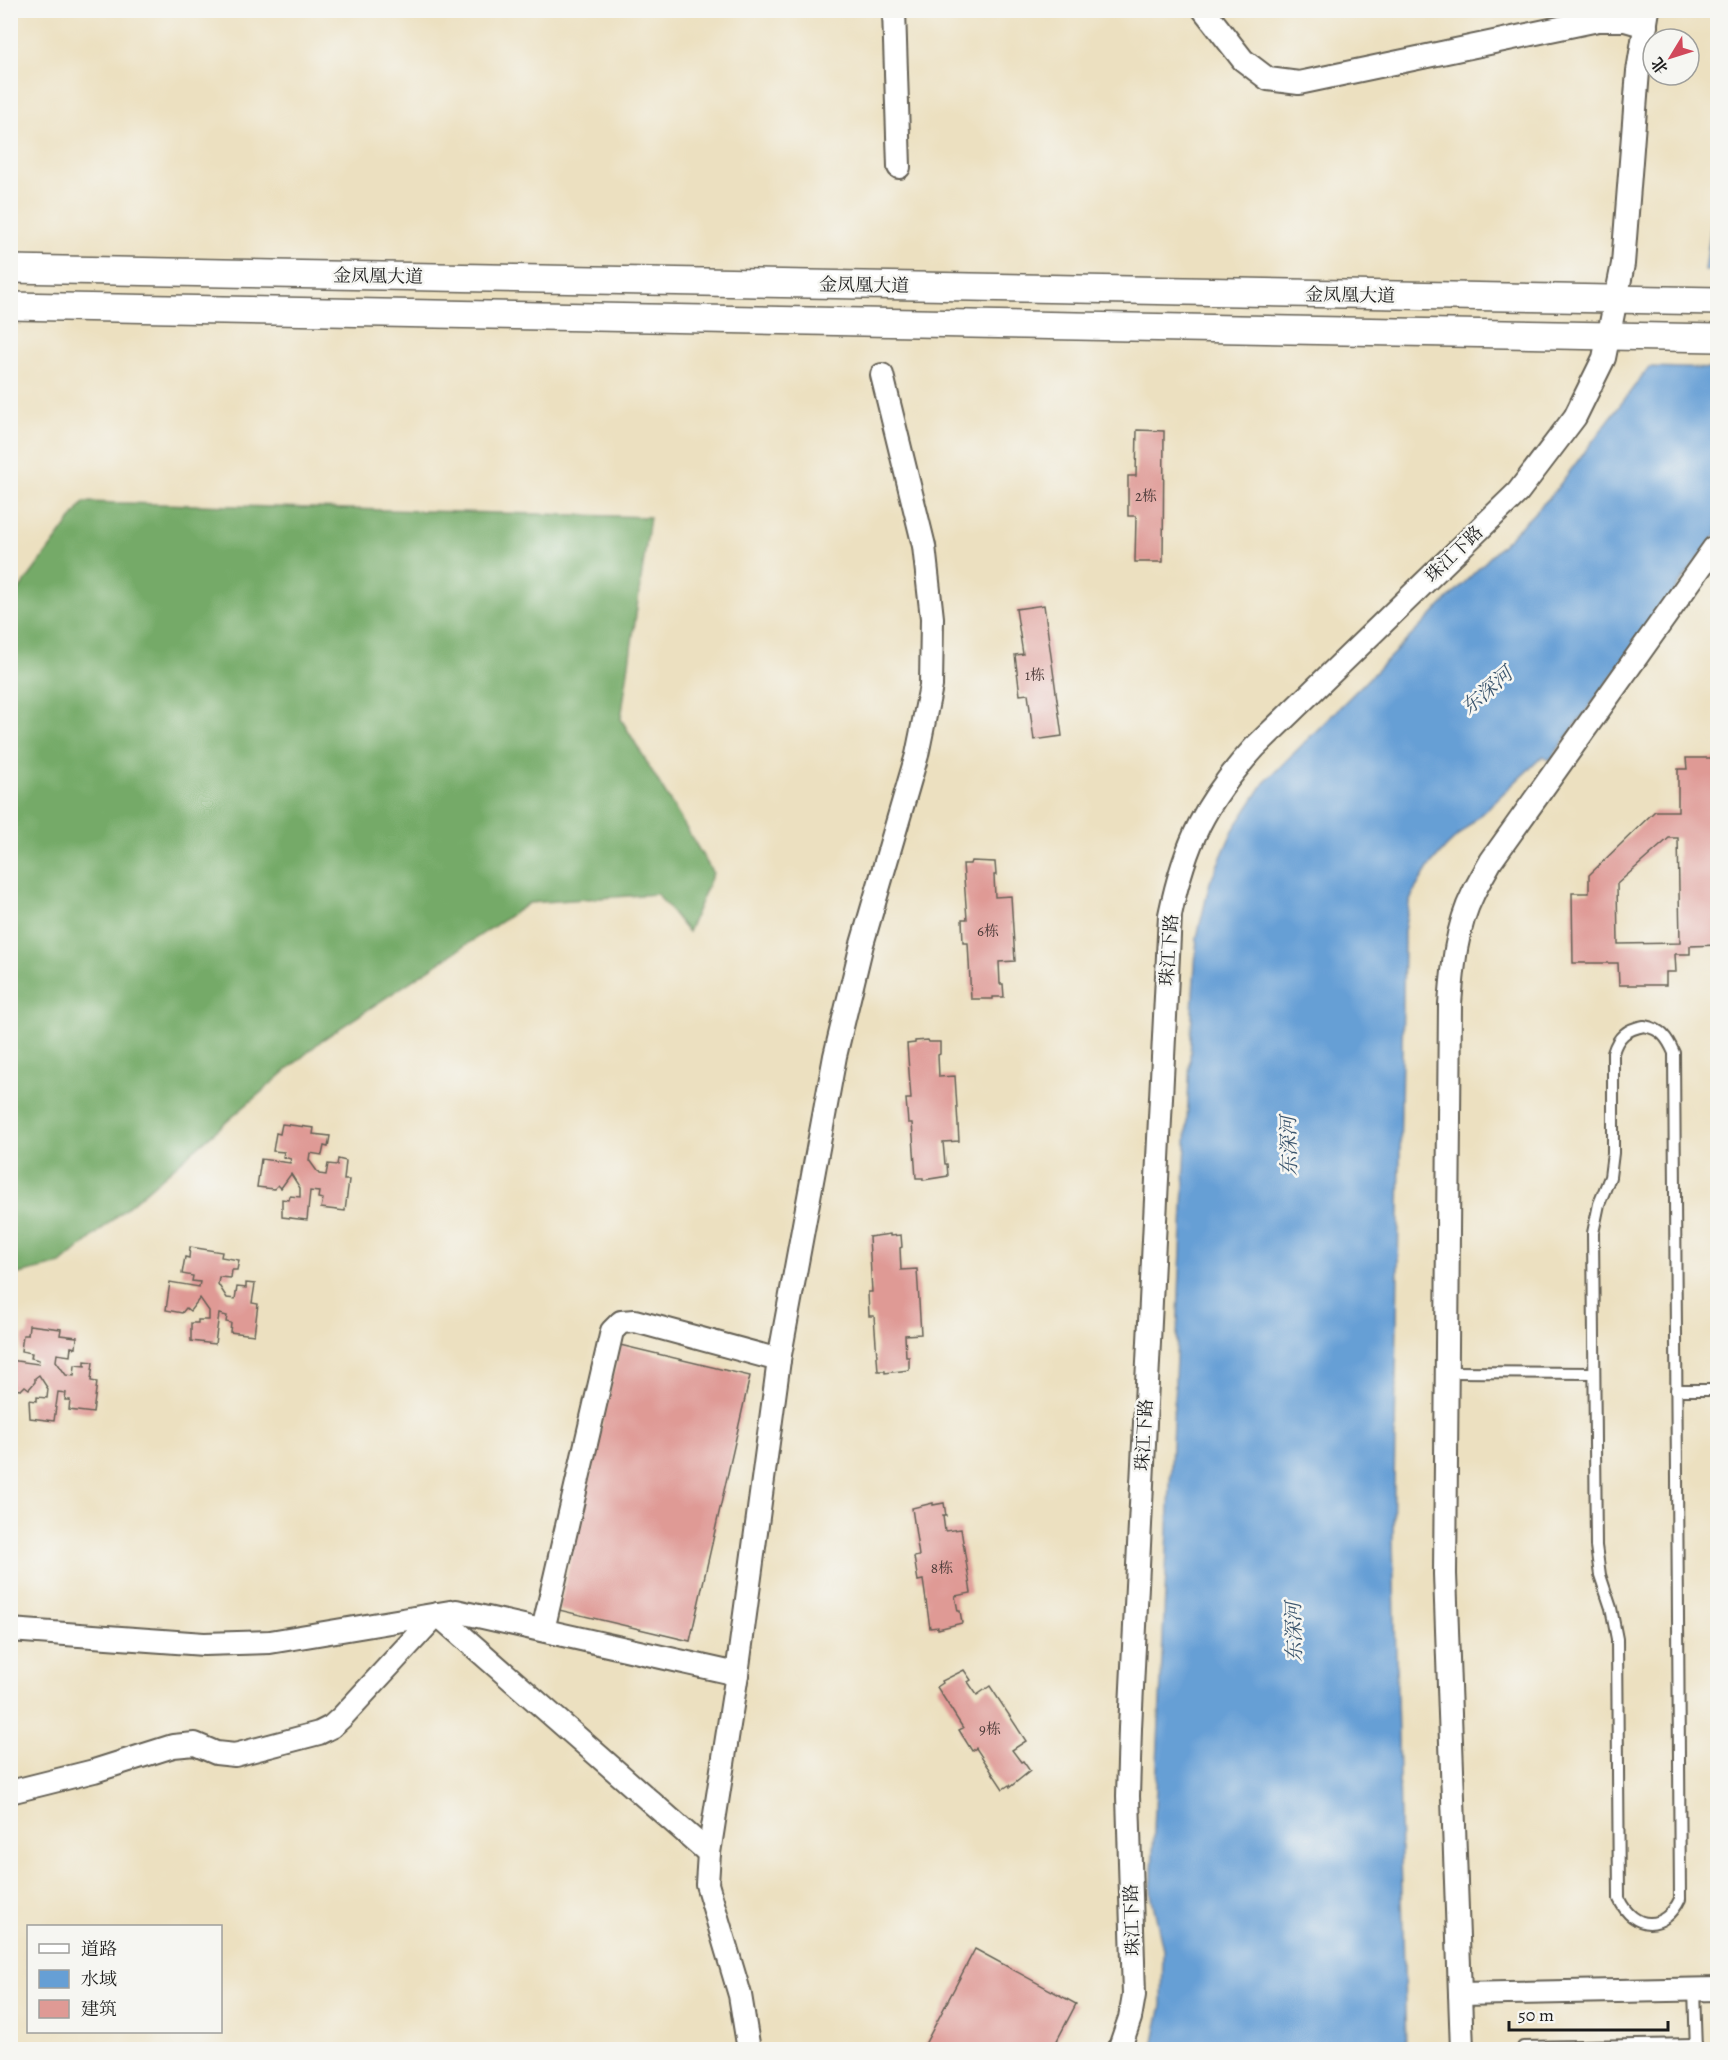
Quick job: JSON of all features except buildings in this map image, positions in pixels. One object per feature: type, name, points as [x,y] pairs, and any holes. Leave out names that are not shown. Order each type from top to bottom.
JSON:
[{"type":"street","points":[[894,10],[899,167]]},
{"type":"street","points":[[1204,10],[1243,60],[1268,79],[1299,83],[1598,20],[1647,18]]},
{"type":"street","name":"珠江下路","points":[[1119,2049],[1130,2018],[1134,1995],[1128,1796],[1131,1716],[1170,915],[1178,878],[1190,842],[1208,807],[1229,776],[1255,747],[1518,492],[1575,417],[1604,358],[1623,264],[1638,71],[1647,18]]},
{"type":"street","name":"金凤凰大道","points":[[10,268],[1718,301]]},
{"type":"street","name":"金凤凰大道","points":[[10,306],[1718,338]]},
{"type":"street","points":[[749,2049],[740,1995],[707,1884],[710,1853],[738,1674],[779,1360],[835,1056],[862,944],[917,756],[931,686],[932,618],[924,546],[882,375]]},
{"type":"street","points":[[1462,2049],[1445,1574],[1450,1004],[1459,931],[1472,896],[1491,861],[1714,548],[1718,549]]},
{"type":"street","points":[[543,1630],[612,1331],[621,1322],[635,1322],[779,1360]]},
{"type":"street","points":[[10,1630],[204,1644],[259,1642],[331,1633],[456,1611],[738,1674]]},
{"type":"street","points":[[10,1792],[94,1772],[173,1746],[195,1744],[216,1753],[235,1755],[319,1733],[342,1717],[436,1614]]},
{"type":"street","points":[[436,1614],[710,1853]]},
{"type":"street","points":[[1460,1994],[1718,1989]]},
{"type":"lane","points":[[1644,1026],[1655,1028],[1664,1034],[1674,1053],[1676,1390],[1680,1899],[1670,1915],[1661,1921],[1641,1923],[1631,1917],[1619,1899],[1617,1639],[1611,1608],[1600,1575],[1596,1545],[1593,1233],[1599,1204],[1610,1177],[1613,1153],[1613,1053],[1622,1035],[1632,1028],[1644,1026]]},
{"type":"lane","points":[[1447,1372],[1594,1373]]},
{"type":"lane","points":[[1676,1390],[1718,1390]]},
{"type":"lane","points":[[1523,2049],[1523,2047],[1696,2047],[1694,1990]]},
{"type":"green space","points":[[84,502],[650,517],[621,719],[713,873],[688,932],[657,894],[529,903],[322,1040],[61,1264],[19,1274],[10,1271],[11,601]]},
{"type":"water","points":[[1717,182],[1717,271],[1705,270]]},
{"type":"water","name":"东深河","points":[[1649,367],[1717,369],[1717,533],[1550,760],[1543,756],[1446,847],[1428,868],[1409,904],[1404,931],[1393,1540],[1406,2049],[1152,2050],[1162,2005],[1163,1949],[1151,1894],[1193,993],[1197,937],[1210,882],[1233,830],[1264,783],[1551,496]]}]
